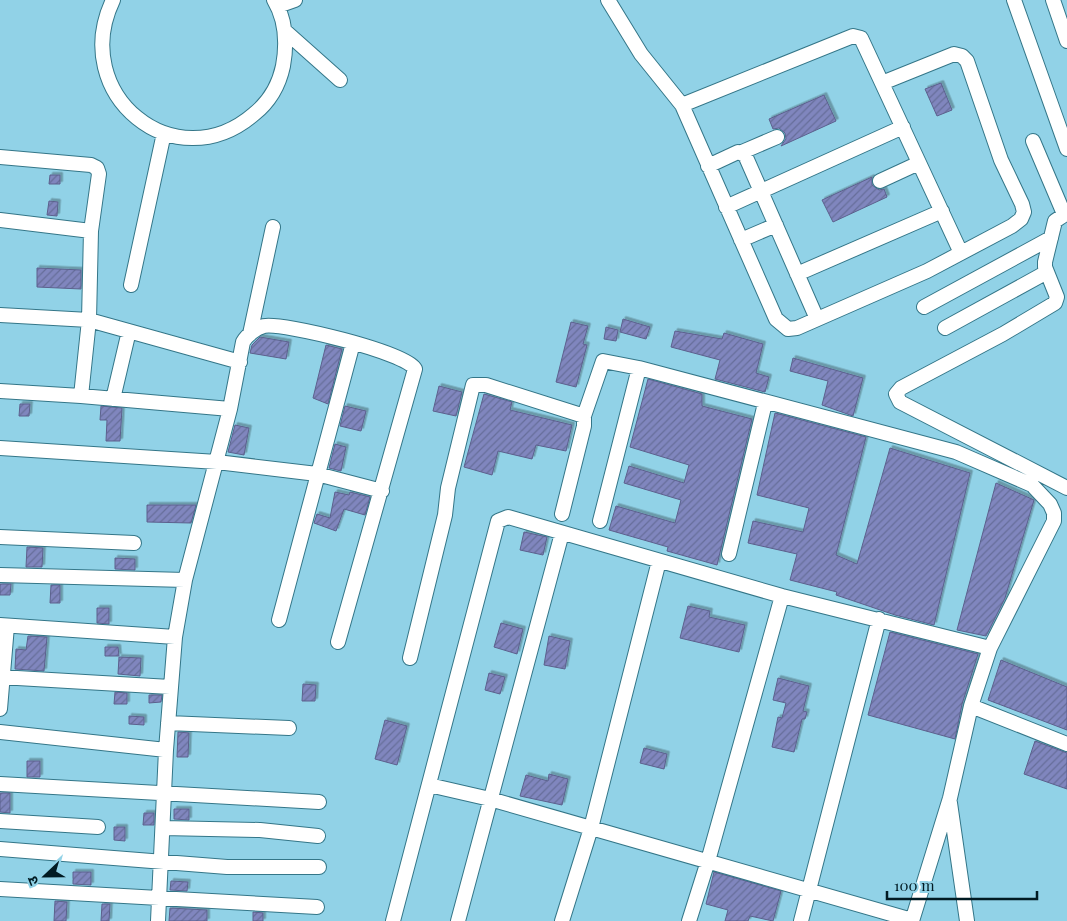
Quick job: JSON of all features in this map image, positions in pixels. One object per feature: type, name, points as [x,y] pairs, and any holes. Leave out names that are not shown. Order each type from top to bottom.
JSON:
[{"type":"street","points":[[100,0],[107,13]]},
{"type":"street","points":[[113,0],[107,13],[102,34],[102,55],[106,76],[115,94],[128,111],[145,124],[164,133],[185,138],[206,137],[226,132],[245,123],[261,109],[282,73],[286,52],[285,31],[276,3],[295,0]]},
{"type":"street","points":[[608,0],[641,54],[682,105],[776,319],[782,326],[788,329],[797,328],[927,272],[1012,226],[1021,219],[1024,212],[1001,160],[967,61],[962,56],[954,54],[882,83]]},
{"type":"street","points":[[1014,0],[1067,149]]},
{"type":"street","points":[[1059,6],[1067,41]]},
{"type":"street","points":[[285,31],[340,80]]},
{"type":"street","points":[[682,105],[853,36],[861,38],[961,253]]},
{"type":"street","points":[[726,207],[903,127]]},
{"type":"street","points":[[131,285],[164,133]]},
{"type":"street","points":[[708,166],[777,137]]},
{"type":"street","points":[[1033,141],[1066,214],[1054,221],[1045,262],[1056,297],[1055,303],[1003,334],[901,388],[896,397],[900,402],[1067,488]]},
{"type":"street","points":[[742,152],[817,319]]},
{"type":"street","points":[[0,157],[91,165],[97,168],[99,180],[91,230],[89,320],[81,396]]},
{"type":"street","points":[[880,181],[919,163]]},
{"type":"street","points":[[797,274],[942,211]]},
{"type":"street","points":[[0,220],[91,230]]},
{"type":"street","points":[[741,240],[776,225]]},
{"type":"street","points":[[250,334],[273,227]]},
{"type":"street","points":[[924,306],[1051,238]]},
{"type":"street","points":[[945,328],[1047,272]]},
{"type":"street","points":[[0,315],[89,320],[240,362]]},
{"type":"street","points":[[158,921],[170,687],[175,637],[185,580],[230,409],[243,342],[250,334],[266,326],[282,327],[374,347],[405,359],[415,369],[338,642]]},
{"type":"street","points":[[113,399],[129,331]]},
{"type":"street","points":[[279,620],[353,343]]},
{"type":"street","points":[[429,785],[490,798],[708,862],[809,889],[912,921],[950,798],[971,706],[990,648],[1054,521],[1054,513],[1050,504],[1032,485],[956,452],[764,403],[639,368],[603,361],[584,416],[584,426],[562,514]]},
{"type":"street","points":[[600,521],[639,368]]},
{"type":"street","points":[[410,658],[445,515],[448,488],[473,385],[486,385],[584,416]]},
{"type":"street","points":[[0,392],[81,396],[230,409]]},
{"type":"street","points":[[729,554],[764,403]]},
{"type":"street","points":[[0,448],[216,462],[317,474],[382,491]]},
{"type":"street","points":[[392,921],[498,521],[508,517],[782,596],[990,648]]},
{"type":"street","points":[[458,921],[562,533]]},
{"type":"street","points":[[0,537],[134,543]]},
{"type":"street","points":[[562,921],[591,828],[659,561]]},
{"type":"street","points":[[0,575],[185,580]]},
{"type":"street","points":[[688,921],[708,862],[782,596]]},
{"type":"street","points":[[802,921],[879,619]]},
{"type":"street","points":[[0,708],[4,625],[175,637]]},
{"type":"street","points":[[2,677],[170,687]]},
{"type":"street","points":[[971,706],[1067,744]]},
{"type":"street","points":[[168,724],[289,728]]},
{"type":"street","points":[[0,732],[166,750]]},
{"type":"street","points":[[0,784],[319,802]]},
{"type":"street","points":[[950,798],[967,921]]},
{"type":"street","points":[[0,821],[98,826]]},
{"type":"street","points":[[163,828],[260,830],[318,836]]},
{"type":"street","points":[[0,849],[227,867],[319,867]]},
{"type":"street","points":[[0,889],[158,897],[225,904],[316,907]]},
{"type":"building","points":[[941,83],[952,110],[937,116],[925,89]]},
{"type":"building","points":[[824,95],[836,121],[781,146],[786,139],[785,133],[779,128],[773,129],[769,119]]},
{"type":"building","points":[[50,175],[60,175],[60,184],[49,184]]},
{"type":"building","points":[[872,177],[872,185],[879,190],[884,189],[887,197],[833,222],[822,200]]},
{"type":"building","points":[[49,201],[58,202],[57,216],[47,215]]},
{"type":"building","points":[[37,268],[81,270],[81,289],[37,287]]},
{"type":"building","points":[[623,319],[650,327],[646,339],[620,332]]},
{"type":"building","points":[[571,322],[588,326],[583,344],[587,345],[576,387],[556,382]]},
{"type":"building","points":[[606,327],[618,330],[616,341],[604,339]]},
{"type":"building","points":[[675,331],[722,339],[724,333],[763,344],[756,373],[769,377],[765,392],[715,379],[720,360],[671,347]]},
{"type":"building","points":[[260,337],[289,342],[286,359],[250,353],[252,345]]},
{"type":"building","points":[[326,345],[342,349],[328,404],[313,398]]},
{"type":"building","points":[[793,358],[863,378],[853,416],[822,405],[828,381],[790,371]]},
{"type":"building","points":[[648,379],[702,394],[702,406],[752,419],[717,565],[667,551],[668,547],[609,530],[616,506],[675,523],[681,500],[624,483],[629,466],[684,483],[689,465],[630,447]]},
{"type":"building","points":[[439,386],[462,392],[456,416],[433,411]]},
{"type":"building","points":[[484,394],[512,402],[510,410],[572,425],[566,451],[536,445],[532,459],[498,451],[492,475],[464,467]]},
{"type":"building","points":[[20,404],[30,404],[29,416],[19,416]]},
{"type":"building","points":[[101,406],[122,408],[120,441],[106,441],[107,420],[100,420]]},
{"type":"building","points":[[345,406],[366,411],[361,431],[340,426]]},
{"type":"building","points":[[775,413],[866,437],[836,555],[857,564],[890,448],[970,473],[934,625],[895,615],[836,595],[837,592],[790,580],[797,554],[748,543],[753,521],[803,532],[809,508],[757,495]]},
{"type":"building","points":[[235,425],[249,428],[244,455],[228,452]]},
{"type":"building","points":[[335,444],[346,447],[341,471],[329,468]]},
{"type":"building","points":[[996,483],[1034,500],[1005,598],[986,636],[957,630]]},
{"type":"building","points":[[335,492],[349,495],[350,492],[370,497],[365,515],[344,509],[336,531],[314,523],[317,514],[330,518]]},
{"type":"building","points":[[147,505],[196,505],[191,523],[147,522]]},
{"type":"building","points":[[524,532],[547,537],[543,555],[520,550]]},
{"type":"building","points":[[27,547],[43,548],[42,567],[26,567]]},
{"type":"building","points":[[115,558],[135,559],[135,570],[115,569]]},
{"type":"building","points":[[0,584],[11,584],[10,595],[0,595]]},
{"type":"building","points":[[51,585],[60,585],[60,603],[50,603]]},
{"type":"building","points":[[688,606],[710,611],[709,617],[745,625],[739,652],[680,638]]},
{"type":"building","points":[[97,608],[109,608],[109,624],[97,623]]},
{"type":"building","points":[[501,623],[523,629],[517,654],[494,647]]},
{"type":"building","points":[[890,632],[978,654],[962,704],[955,739],[868,715]]},
{"type":"building","points":[[28,636],[47,637],[44,671],[15,669],[16,649],[26,650]]},
{"type":"building","points":[[549,636],[570,641],[565,669],[544,665]]},
{"type":"building","points":[[105,647],[118,647],[119,656],[105,656]]},
{"type":"building","points":[[119,657],[141,658],[140,676],[118,674]]},
{"type":"building","points":[[1001,660],[1067,687],[1067,730],[988,700]]},
{"type":"building","points":[[489,673],[505,677],[500,694],[485,690]]},
{"type":"building","points":[[778,678],[809,686],[803,711],[807,712],[805,719],[802,719],[794,752],[772,747],[778,717],[782,718],[786,703],[773,700]]},
{"type":"building","points":[[303,684],[316,685],[315,701],[302,701]]},
{"type":"building","points":[[115,692],[127,693],[127,704],[114,704]]},
{"type":"building","points":[[149,695],[162,695],[161,702],[149,703]]},
{"type":"building","points":[[129,716],[144,717],[144,725],[129,724]]},
{"type":"building","points":[[385,720],[407,726],[397,765],[375,759]]},
{"type":"building","points":[[178,732],[189,733],[188,757],[177,757]]},
{"type":"building","points":[[1035,741],[1067,753],[1067,789],[1024,774]]},
{"type":"building","points":[[644,748],[667,754],[664,769],[640,763]]},
{"type":"building","points":[[27,761],[40,761],[40,777],[27,777]]},
{"type":"building","points":[[549,774],[568,779],[562,805],[520,796],[526,775],[548,781]]},
{"type":"building","points":[[0,793],[10,793],[10,813],[0,812]]},
{"type":"building","points":[[174,809],[189,809],[189,820],[174,819]]},
{"type":"building","points":[[144,813],[154,813],[154,825],[143,825]]},
{"type":"building","points":[[114,827],[125,827],[125,841],[114,840]]},
{"type":"building","points":[[73,872],[91,872],[91,885],[73,884]]},
{"type":"building","points":[[714,872],[781,891],[773,921],[750,916],[748,921],[725,921],[728,910],[706,904]]},
{"type":"building","points":[[171,881],[188,882],[187,891],[170,890]]},
{"type":"building","points":[[55,901],[67,902],[66,921],[54,921]]},
{"type":"building","points":[[102,904],[110,904],[109,921],[101,921]]},
{"type":"building","points":[[170,908],[207,910],[207,921],[169,921]]},
{"type":"building","points":[[253,912],[263,913],[263,921],[253,921]]}]
